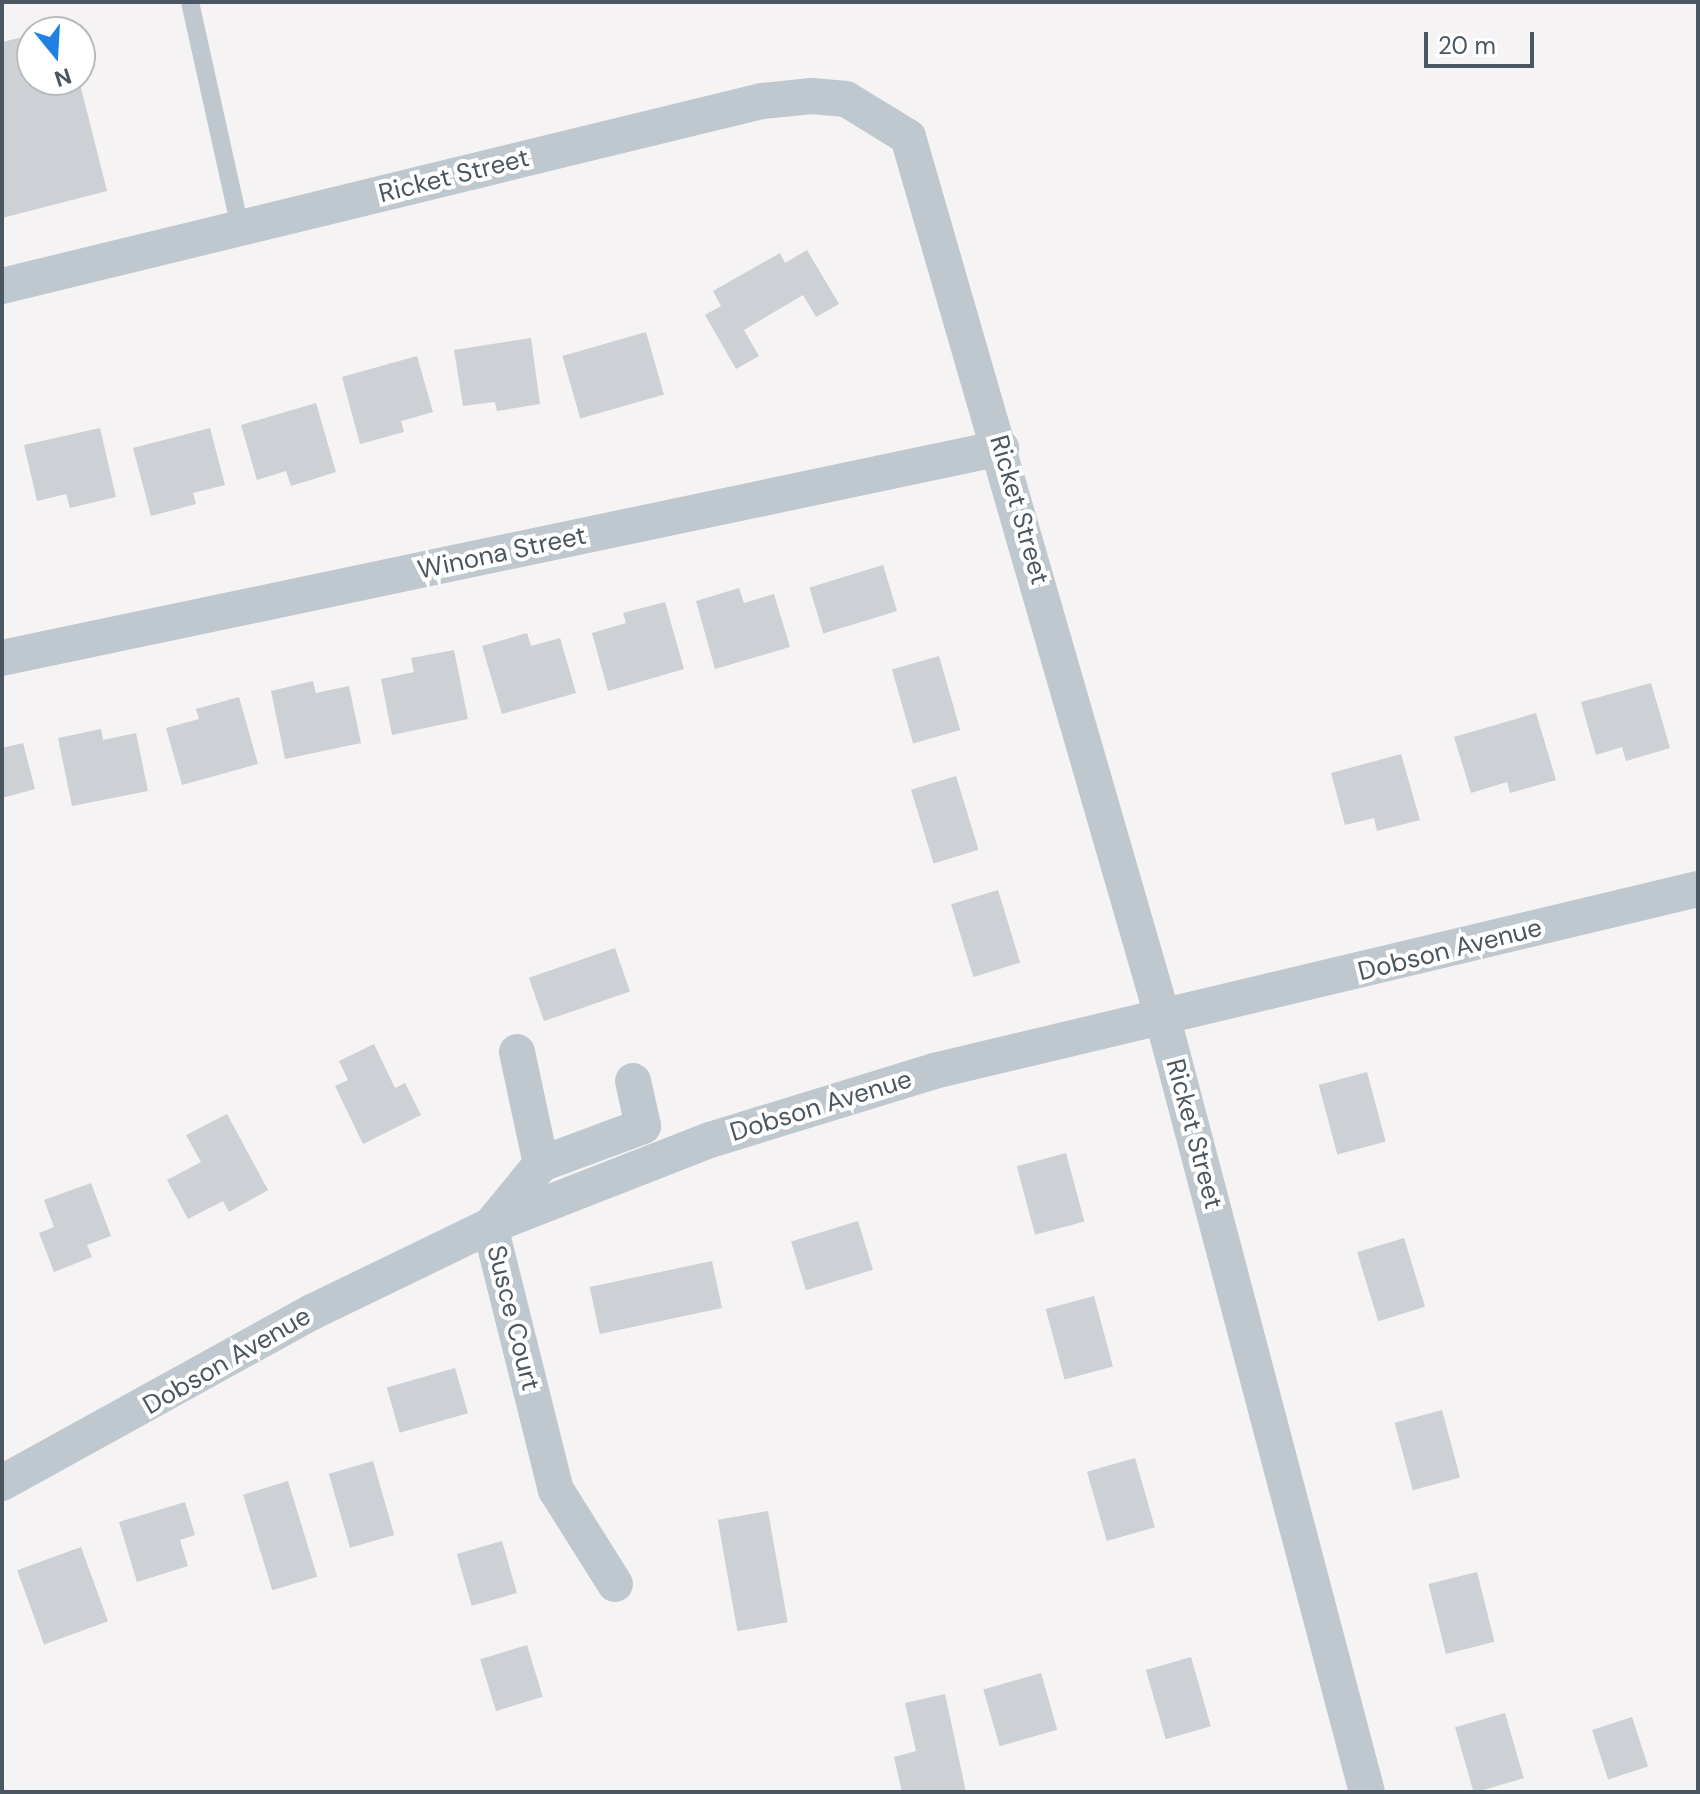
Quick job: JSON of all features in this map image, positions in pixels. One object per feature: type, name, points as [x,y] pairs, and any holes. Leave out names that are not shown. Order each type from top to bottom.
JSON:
[{"type":"street","name":"Ricket Street","points":[[2,286],[762,101],[812,96],[846,99],[908,137],[1001,448],[1163,1019],[1367,1792]]},
{"type":"street","name":"Winona Street","points":[[2,658],[1001,448]]},
{"type":"street","name":"Dobson Avenue","points":[[2,1483],[312,1312],[490,1226],[710,1140],[904,1080],[1698,889]]},
{"type":"street","points":[[517,1052],[541,1164],[643,1126],[633,1081]]},
{"type":"street","name":"Susce Court","points":[[541,1164],[490,1226],[556,1490],[615,1584]]},
{"type":"lane","points":[[190,2],[240,228]]},
{"type":"building","points":[[16,39],[16,96],[83,96],[107,191],[2,218],[2,42]]},
{"type":"building","points":[[807,250],[839,304],[816,317],[803,295],[744,330],[759,356],[736,369],[705,315],[721,306],[713,291],[780,253],[785,263]]},
{"type":"building","points":[[646,332],[664,394],[580,418],[562,356]]},
{"type":"building","points":[[531,338],[540,404],[497,411],[495,402],[463,406],[454,350]]},
{"type":"building","points":[[417,356],[433,412],[401,421],[404,432],[360,444],[342,377]]},
{"type":"building","points":[[316,403],[336,472],[291,486],[286,471],[257,480],[241,425]]},
{"type":"building","points":[[100,428],[116,497],[70,508],[66,494],[37,501],[24,445]]},
{"type":"building","points":[[210,428],[225,485],[193,493],[196,504],[151,516],[133,448]]},
{"type":"building","points":[[883,565],[897,611],[823,633],[809,588]]},
{"type":"building","points":[[739,588],[744,603],[774,594],[790,647],[715,669],[696,601]]},
{"type":"building","points":[[665,602],[684,669],[608,691],[592,633],[626,623],[623,613]]},
{"type":"building","points":[[527,633],[531,646],[560,638],[576,693],[502,714],[482,646]]},
{"type":"building","points":[[454,650],[468,719],[392,735],[381,679],[414,672],[411,658]]},
{"type":"building","points":[[939,656],[960,730],[913,744],[892,670]]},
{"type":"building","points":[[313,681],[316,693],[349,686],[361,743],[285,759],[271,691]]},
{"type":"building","points":[[1651,683],[1670,748],[1626,761],[1622,747],[1596,755],[1581,702]]},
{"type":"building","points":[[239,697],[258,764],[182,785],[166,728],[199,719],[196,709]]},
{"type":"building","points":[[1536,713],[1556,780],[1510,793],[1507,782],[1471,793],[1454,737]]},
{"type":"building","points":[[101,729],[103,740],[136,733],[148,791],[72,806],[58,738]]},
{"type":"building","points":[[23,743],[35,789],[2,798],[2,748]]},
{"type":"building","points":[[1401,754],[1420,820],[1377,831],[1374,818],[1345,825],[1331,773]]},
{"type":"building","points":[[956,776],[979,850],[934,863],[911,790]]},
{"type":"building","points":[[998,890],[1020,963],[973,977],[951,904]]},
{"type":"building","points":[[615,948],[630,991],[544,1021],[529,978]]},
{"type":"building","points":[[374,1044],[395,1088],[405,1083],[421,1115],[363,1144],[335,1086],[348,1080],[339,1061]]},
{"type":"building","points":[[1367,1072],[1386,1142],[1337,1154],[1319,1085]]},
{"type":"building","points":[[227,1114],[268,1190],[229,1212],[223,1201],[188,1219],[167,1180],[201,1162],[186,1135]]},
{"type":"building","points":[[1066,1153],[1084,1222],[1035,1235],[1017,1166]]},
{"type":"building","points":[[91,1183],[111,1236],[87,1245],[92,1257],[54,1272],[39,1233],[54,1227],[44,1200]]},
{"type":"building","points":[[858,1221],[873,1270],[806,1290],[791,1241]]},
{"type":"building","points":[[1404,1238],[1425,1307],[1378,1321],[1357,1252]]},
{"type":"building","points":[[712,1261],[722,1308],[600,1334],[590,1287]]},
{"type":"building","points":[[1094,1296],[1113,1367],[1065,1379],[1046,1309]]},
{"type":"building","points":[[455,1368],[468,1413],[400,1433],[387,1388]]},
{"type":"building","points":[[1442,1410],[1460,1478],[1413,1490],[1395,1423]]},
{"type":"building","points":[[1135,1458],[1155,1527],[1107,1541],[1087,1472]]},
{"type":"building","points":[[373,1461],[394,1535],[350,1548],[329,1474]]},
{"type":"building","points":[[288,1481],[317,1577],[272,1590],[243,1495]]},
{"type":"building","points":[[185,1502],[195,1535],[180,1540],[188,1566],[137,1582],[119,1522]]},
{"type":"building","points":[[768,1511],[788,1622],[737,1631],[718,1520]]},
{"type":"building","points":[[502,1541],[517,1593],[472,1606],[457,1554]]},
{"type":"building","points":[[81,1547],[108,1621],[44,1644],[17,1570]]},
{"type":"building","points":[[1477,1572],[1494,1642],[1446,1654],[1428,1584]]},
{"type":"building","points":[[527,1645],[543,1697],[496,1711],[480,1659]]},
{"type":"building","points":[[1191,1657],[1211,1726],[1166,1739],[1146,1670]]},
{"type":"building","points":[[1041,1673],[1057,1730],[1000,1746],[983,1690]]},
{"type":"building","points":[[945,1694],[966,1792],[902,1792],[894,1757],[916,1751],[905,1703]]},
{"type":"building","points":[[1505,1713],[1524,1778],[1474,1792],[1455,1727]]},
{"type":"building","points":[[1632,1717],[1648,1766],[1608,1779],[1592,1730]]}]
